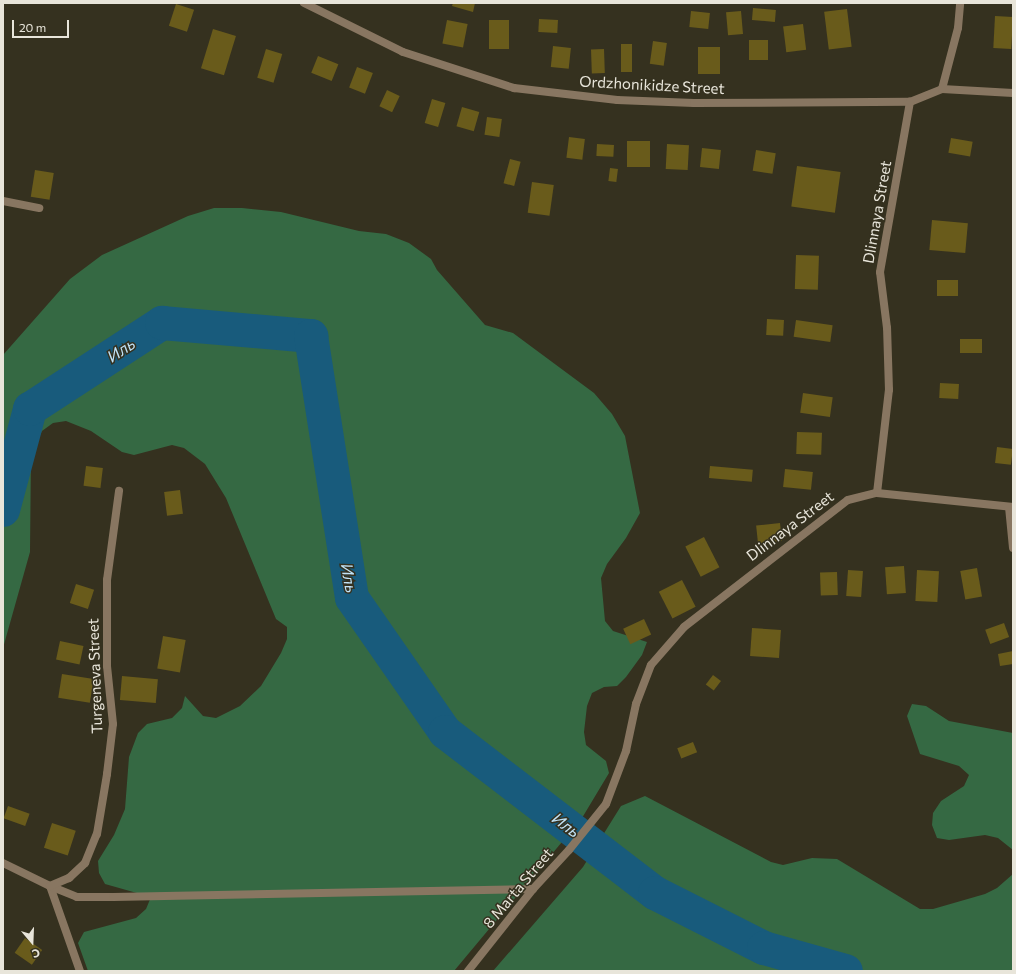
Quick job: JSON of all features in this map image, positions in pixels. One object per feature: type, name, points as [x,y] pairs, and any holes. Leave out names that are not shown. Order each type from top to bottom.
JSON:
[{"type":"street","name":"Ordzhonikidze Street","points":[[304,3],[403,52],[514,88],[640,101],[910,102],[942,89],[1013,93]]},
{"type":"street","points":[[942,89],[958,28],[960,3]]},
{"type":"street","name":"Dlinnaya Street","points":[[606,804],[626,751],[636,704],[651,665],[684,627],[848,500],[877,493],[889,390],[887,328],[880,272],[910,102]]},
{"type":"street","points":[[3,201],[39,208]]},
{"type":"street","name":"Turgeneva Street","points":[[50,886],[69,878],[85,863],[97,834],[106,781],[113,724],[106,666],[107,580],[119,490]]},
{"type":"street","points":[[877,493],[1011,507],[1013,548]]},
{"type":"street","name":"8 Marta Street","points":[[468,971],[533,888],[569,850],[606,804]]},
{"type":"street","points":[[3,863],[50,886],[77,897],[533,888]]},
{"type":"street","points":[[50,886],[80,971]]},
{"type":"green space","points":[[214,208],[242,208],[281,212],[359,231],[386,234],[409,243],[431,259],[437,270],[485,325],[513,333],[594,393],[612,414],[625,436],[640,513],[626,538],[607,564],[601,578],[605,621],[613,631],[647,642],[642,655],[626,677],[617,686],[604,687],[592,693],[587,706],[584,732],[586,745],[606,761],[609,773],[582,818],[454,971],[88,971],[78,943],[84,932],[136,918],[146,909],[151,897],[105,884],[99,873],[98,861],[114,835],[125,809],[129,757],[138,733],[147,724],[172,718],[182,708],[185,696],[203,716],[216,718],[240,706],[261,686],[281,653],[287,639],[287,627],[276,619],[226,498],[205,464],[184,448],[172,445],[134,455],[122,452],[91,431],[66,421],[53,423],[42,431],[31,454],[30,552],[3,648],[3,355],[70,279],[102,255],[188,216]]},
{"type":"green space","points":[[912,704],[926,706],[949,721],[1013,733],[1013,850],[998,838],[985,835],[949,840],[937,838],[932,825],[933,813],[941,801],[964,786],[969,775],[959,766],[920,754],[907,716]]},
{"type":"green space","points":[[645,796],[771,862],[783,865],[812,858],[837,859],[920,909],[933,909],[985,894],[997,888],[1013,874],[1013,971],[493,971],[583,867],[621,806]]},
{"type":"building","points":[[453,3],[475,3],[473,12],[452,6]]},
{"type":"building","points":[[176,4],[194,10],[187,32],[169,26]]},
{"type":"building","points":[[753,8],[776,10],[775,22],[752,20]]},
{"type":"building","points":[[847,9],[852,47],[829,50],[824,12]]},
{"type":"building","points":[[691,11],[710,13],[708,29],[689,27]]},
{"type":"building","points":[[741,11],[743,34],[728,35],[726,12]]},
{"type":"building","points":[[995,16],[1013,17],[1011,49],[993,48]]},
{"type":"building","points":[[539,19],[558,20],[557,33],[538,32]]},
{"type":"building","points":[[447,20],[468,24],[463,48],[442,44]]},
{"type":"building","points":[[489,20],[509,20],[509,49],[489,49]]},
{"type":"building","points":[[803,24],[806,50],[786,52],[783,26]]},
{"type":"building","points":[[213,29],[236,36],[224,75],[201,68]]},
{"type":"building","points":[[749,40],[768,40],[768,60],[749,60]]},
{"type":"building","points":[[653,41],[667,43],[664,66],[650,64]]},
{"type":"building","points":[[621,44],[632,44],[632,72],[621,72]]},
{"type":"building","points":[[553,46],[571,48],[569,69],[551,67]]},
{"type":"building","points":[[698,47],[720,47],[720,74],[698,74]]},
{"type":"building","points":[[266,49],[282,54],[273,83],[257,78]]},
{"type":"building","points":[[591,49],[604,49],[605,73],[592,73]]},
{"type":"building","points":[[318,56],[338,64],[332,81],[311,73]]},
{"type":"building","points":[[357,67],[373,73],[365,94],[349,88]]},
{"type":"building","points":[[387,90],[400,96],[392,112],[379,106]]},
{"type":"building","points":[[432,99],[445,103],[438,127],[425,123]]},
{"type":"building","points":[[462,107],[479,112],[474,131],[456,126]]},
{"type":"building","points":[[487,117],[502,119],[499,137],[484,135]]},
{"type":"building","points":[[569,137],[585,139],[582,160],[566,158]]},
{"type":"building","points":[[951,138],[973,142],[970,157],[948,153]]},
{"type":"building","points":[[627,141],[650,141],[650,167],[627,167]]},
{"type":"building","points":[[597,144],[614,145],[613,157],[596,156]]},
{"type":"building","points":[[667,144],[689,145],[688,170],[666,169]]},
{"type":"building","points":[[702,148],[721,150],[719,169],[700,167]]},
{"type":"building","points":[[756,150],[776,153],[772,174],[753,171]]},
{"type":"building","points":[[510,159],[521,162],[514,186],[504,183]]},
{"type":"building","points":[[797,166],[841,172],[835,213],[791,207]]},
{"type":"building","points":[[610,168],[618,169],[616,182],[608,181]]},
{"type":"building","points":[[35,170],[54,173],[50,200],[31,197]]},
{"type":"building","points":[[532,182],[554,185],[549,216],[528,213]]},
{"type":"building","points":[[932,220],[968,223],[965,253],[929,250]]},
{"type":"building","points":[[796,255],[819,256],[818,290],[795,289]]},
{"type":"building","points":[[937,280],[958,280],[958,296],[937,296]]},
{"type":"building","points":[[767,319],[784,320],[783,336],[766,335]]},
{"type":"building","points":[[796,320],[833,325],[830,342],[794,337]]},
{"type":"building","points":[[960,339],[982,339],[982,353],[960,353]]},
{"type":"building","points":[[940,383],[959,384],[958,399],[939,398]]},
{"type":"building","points":[[803,393],[833,397],[830,417],[800,413]]},
{"type":"building","points":[[797,432],[822,433],[821,455],[796,454]]},
{"type":"building","points":[[997,447],[1013,449],[1011,465],[995,463]]},
{"type":"building","points":[[86,466],[103,468],[100,488],[84,486]]},
{"type":"building","points":[[710,466],[753,470],[752,482],[709,478]]},
{"type":"building","points":[[785,469],[813,472],[811,490],[783,487]]},
{"type":"building","points":[[180,490],[183,514],[167,516],[164,492]]},
{"type":"building","points":[[780,523],[782,541],[758,543],[756,526]]},
{"type":"building","points":[[704,537],[719,567],[701,577],[685,547]]},
{"type":"building","points":[[904,566],[906,593],[887,594],[885,567]]},
{"type":"building","points":[[977,568],[982,597],[965,600],[960,571]]},
{"type":"building","points":[[848,570],[863,571],[861,597],[846,596]]},
{"type":"building","points":[[917,570],[939,571],[937,602],[915,601]]},
{"type":"building","points":[[837,572],[838,595],[821,596],[820,573]]},
{"type":"building","points":[[682,580],[696,607],[672,619],[659,592]]},
{"type":"building","points":[[76,584],[94,590],[88,609],[70,603]]},
{"type":"building","points":[[644,619],[651,634],[630,644],[623,629]]},
{"type":"building","points":[[1004,623],[1009,637],[990,644],[985,630]]},
{"type":"building","points":[[752,628],[781,630],[779,658],[750,656]]},
{"type":"building","points":[[163,636],[186,640],[180,672],[157,668]]},
{"type":"building","points":[[60,641],[83,646],[80,665],[56,660]]},
{"type":"building","points":[[1013,651],[1013,664],[1000,666],[998,654]]},
{"type":"building","points":[[62,674],[94,679],[90,703],[58,698]]},
{"type":"building","points":[[713,675],[721,681],[714,691],[706,685]]},
{"type":"building","points":[[122,676],[158,679],[156,703],[120,700]]},
{"type":"building","points":[[693,742],[697,752],[681,759],[677,748]]},
{"type":"building","points":[[8,806],[30,814],[25,826],[4,818]]},
{"type":"building","points":[[52,823],[76,831],[68,855],[44,848]]},
{"type":"building","points":[[25,938],[42,950],[32,965],[15,953]]},
{"type":"waterway","name":"Иль","points":[[3,510],[30,409],[162,323],[311,336],[352,598],[445,732],[655,893],[764,948],[846,971]]}]
